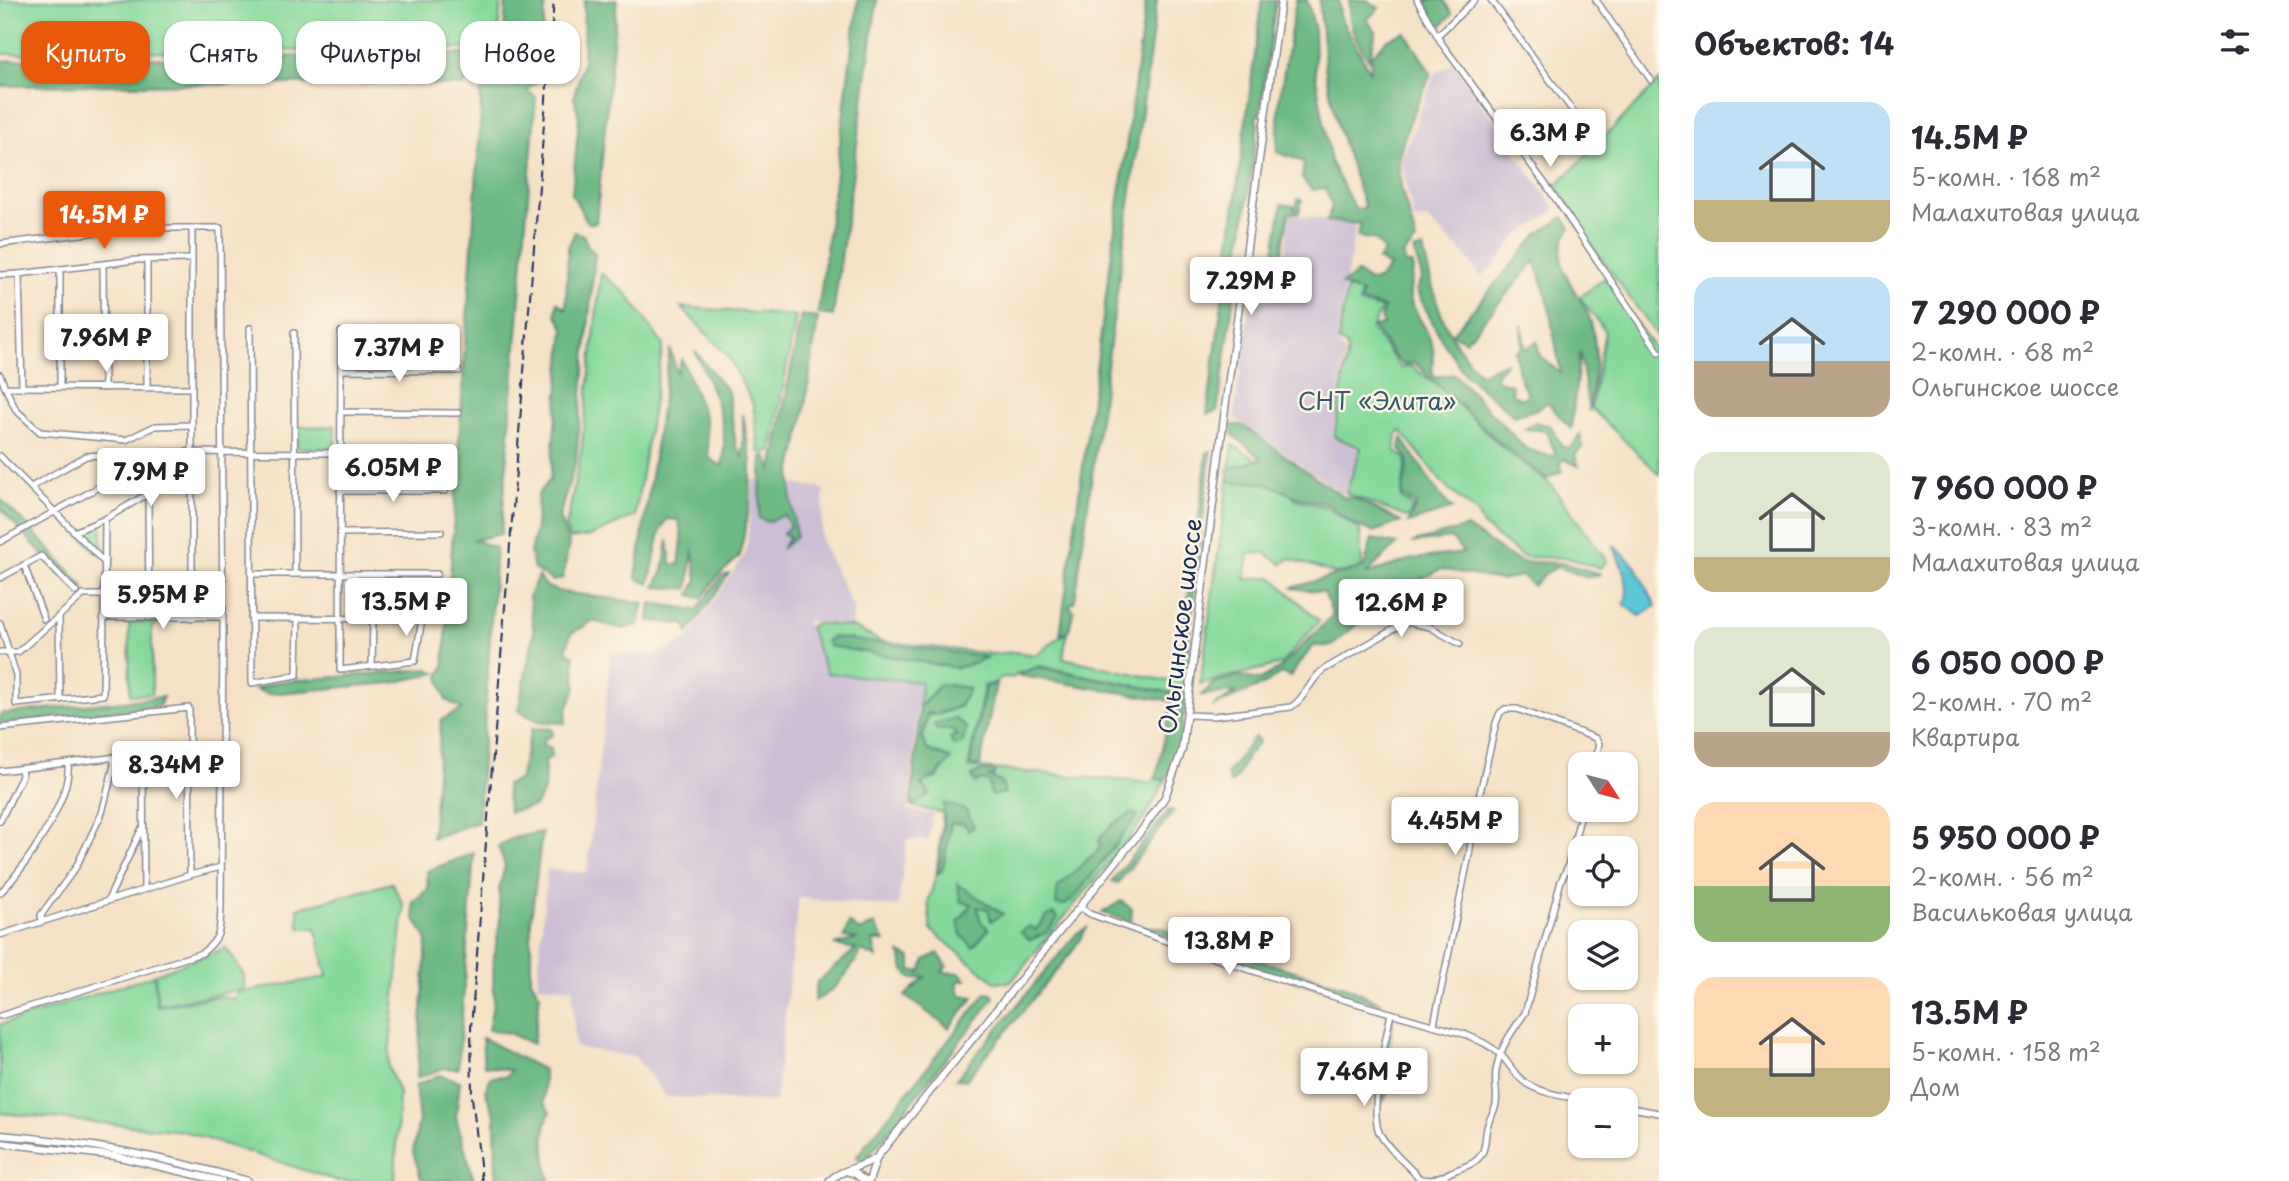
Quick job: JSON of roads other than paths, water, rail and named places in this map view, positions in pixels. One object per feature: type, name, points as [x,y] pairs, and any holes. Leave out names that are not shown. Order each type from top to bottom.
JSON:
[{"type":"main road","name":"Ольгинское шоссе","points":[[877,1157],[1145,825],[1165,797],[1178,767],[1188,715],[1227,393],[1281,0]]},
{"type":"main road","points":[[0,1135],[115,1156],[222,1181]]},
{"type":"main road","points":[[0,1143],[21,1140],[68,1141],[148,1154],[248,1181]]},
{"type":"main road","points":[[829,1181],[839,1173],[866,1164],[877,1157]]},
{"type":"main road","points":[[847,1171],[855,1172],[867,1181],[877,1157]]},
{"type":"street","points":[[1417,0],[1437,36],[1555,199],[1659,352]]},
{"type":"street","points":[[1437,36],[1475,0]]},
{"type":"street","points":[[1491,0],[1595,141]]},
{"type":"street","points":[[1596,0],[1651,80]]},
{"type":"street","points":[[0,244],[131,228],[220,228],[222,617],[220,930],[215,943],[202,953],[0,1016]]},
{"type":"street","points":[[192,228],[192,618]]},
{"type":"street","points":[[0,275],[147,260],[191,259]]},
{"type":"street","points":[[147,260],[147,388]]},
{"type":"street","points":[[103,264],[104,388]]},
{"type":"street","points":[[60,269],[60,387]]},
{"type":"street","points":[[19,274],[22,387]]},
{"type":"street","points":[[250,328],[252,683],[297,674],[298,618]]},
{"type":"street","points":[[341,331],[340,670],[415,661],[422,619]]},
{"type":"street","points":[[294,333],[295,574]]},
{"type":"street","points":[[341,370],[459,372]]},
{"type":"street","points":[[0,375],[16,410],[40,432],[126,440],[155,426],[191,425]]},
{"type":"street","points":[[5,387],[191,388]]},
{"type":"street","points":[[341,412],[458,413]]},
{"type":"street","points":[[0,542],[162,452],[341,453],[448,450]]},
{"type":"street","points":[[31,487],[86,456],[118,454],[127,471]]},
{"type":"street","points":[[0,456],[103,561]]},
{"type":"street","points":[[74,533],[105,519],[170,481],[192,480]]},
{"type":"street","points":[[341,491],[444,491]]},
{"type":"street","points":[[148,494],[149,618]]},
{"type":"street","points":[[0,623],[16,676],[16,704],[103,695],[105,519]]},
{"type":"street","points":[[340,533],[441,532]]},
{"type":"street","points":[[0,578],[41,556],[76,592]]},
{"type":"street","points":[[24,565],[44,619]]},
{"type":"street","points":[[251,574],[438,574]]},
{"type":"street","points":[[0,652],[18,652],[83,596],[103,595]]},
{"type":"street","points":[[59,616],[60,699]]},
{"type":"street","points":[[103,617],[222,617]]},
{"type":"street","points":[[251,618],[440,619]]},
{"type":"street","points":[[372,665],[373,619]]},
{"type":"street","points":[[1188,715],[1214,716],[1291,707],[1300,700],[1318,674],[1406,622],[1430,627],[1460,644]]},
{"type":"street","points":[[0,728],[189,708],[190,875]]},
{"type":"street","points":[[1434,1024],[1476,810],[1500,713],[1505,709],[1517,709],[1567,726],[1595,738],[1599,744],[1597,752]]},
{"type":"street","points":[[0,771],[113,757],[188,752]]},
{"type":"street","points":[[143,754],[144,889]]},
{"type":"street","points":[[42,921],[41,915],[76,867],[102,813],[114,765],[113,757]]},
{"type":"street","points":[[0,893],[40,843],[58,804],[68,762]]},
{"type":"street","points":[[0,821],[22,776],[21,768]]},
{"type":"street","points":[[1391,1013],[1381,1060],[1376,1123],[1381,1136],[1421,1180],[1431,1180],[1466,1167],[1478,1158],[1483,1150],[1489,1119],[1496,1106],[1494,1079],[1500,1054],[1525,1013],[1579,822]]},
{"type":"street","points":[[108,900],[143,827]]},
{"type":"street","points":[[0,934],[221,867]]},
{"type":"street","points":[[1080,907],[1090,914],[1222,961],[1434,1024],[1480,1041],[1500,1054],[1529,1085],[1568,1096]]},
{"type":"street","points":[[1638,1109],[1659,1113]]},
{"type":"street","points":[[1440,1181],[1444,1175]]},
{"type":"water","points":[[1613,545],[1634,564],[1656,606],[1640,616],[1624,604],[1626,582]]},
{"type":"railway","points":[[482,1181],[472,1097],[471,1028],[554,0]]},
{"type":"park label","name":"СНТ «Элита»","points":[[1377,400]]}]
